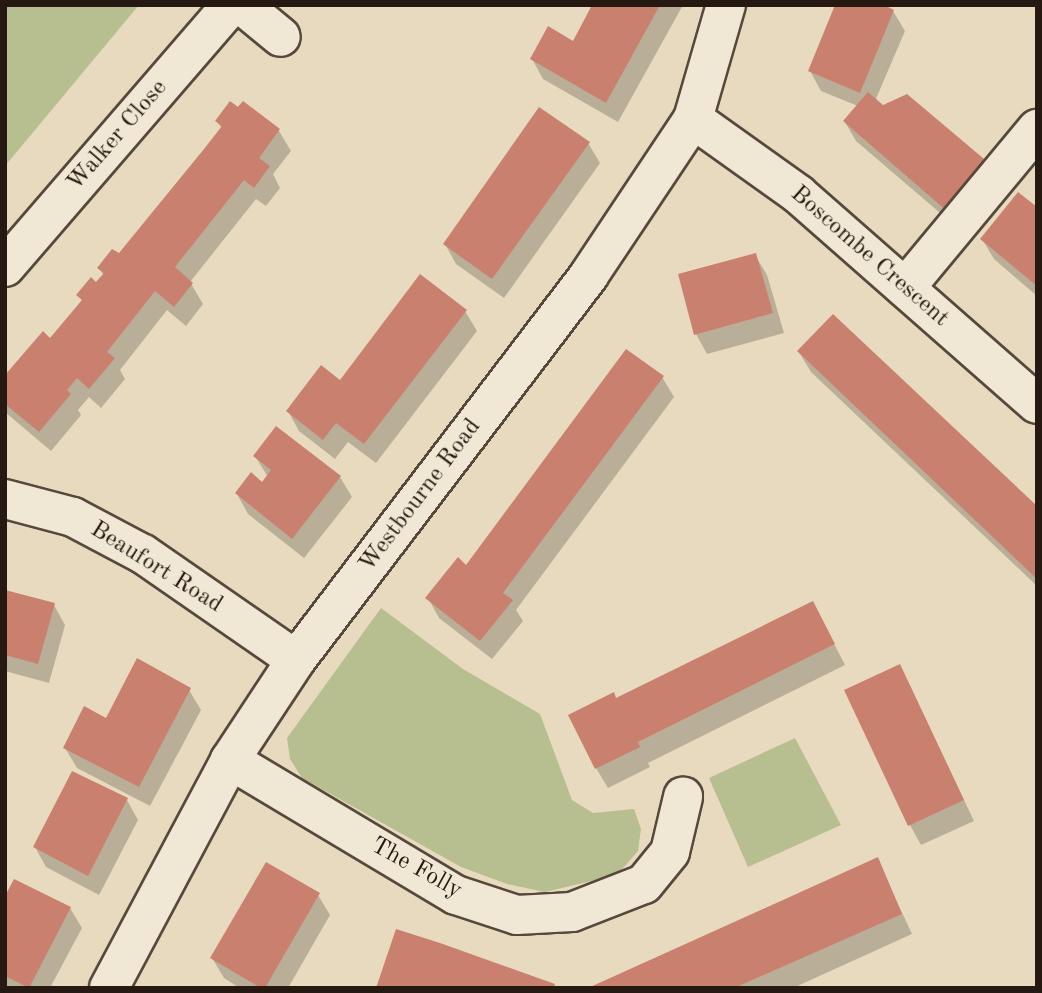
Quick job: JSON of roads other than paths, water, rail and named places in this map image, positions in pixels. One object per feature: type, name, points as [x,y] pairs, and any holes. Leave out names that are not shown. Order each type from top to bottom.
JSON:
[{"type":"street","name":"Walker Close","points":[[5,267],[231,5]]},
{"type":"street","points":[[242,5],[281,37]]},
{"type":"street","name":"Westbourne Road","points":[[109,988],[230,760],[296,660],[589,275],[693,119],[726,5]]},
{"type":"street","name":"Boscombe Crescent","points":[[693,119],[798,194],[1037,404]]},
{"type":"street","points":[[905,288],[1037,129]]},
{"type":"street","name":"Beaufort Road","points":[[5,499],[74,517],[143,554],[296,660]]},
{"type":"street","name":"The Folly","points":[[230,760],[456,895],[517,915],[572,912],[644,884],[670,852],[683,797]]}]
